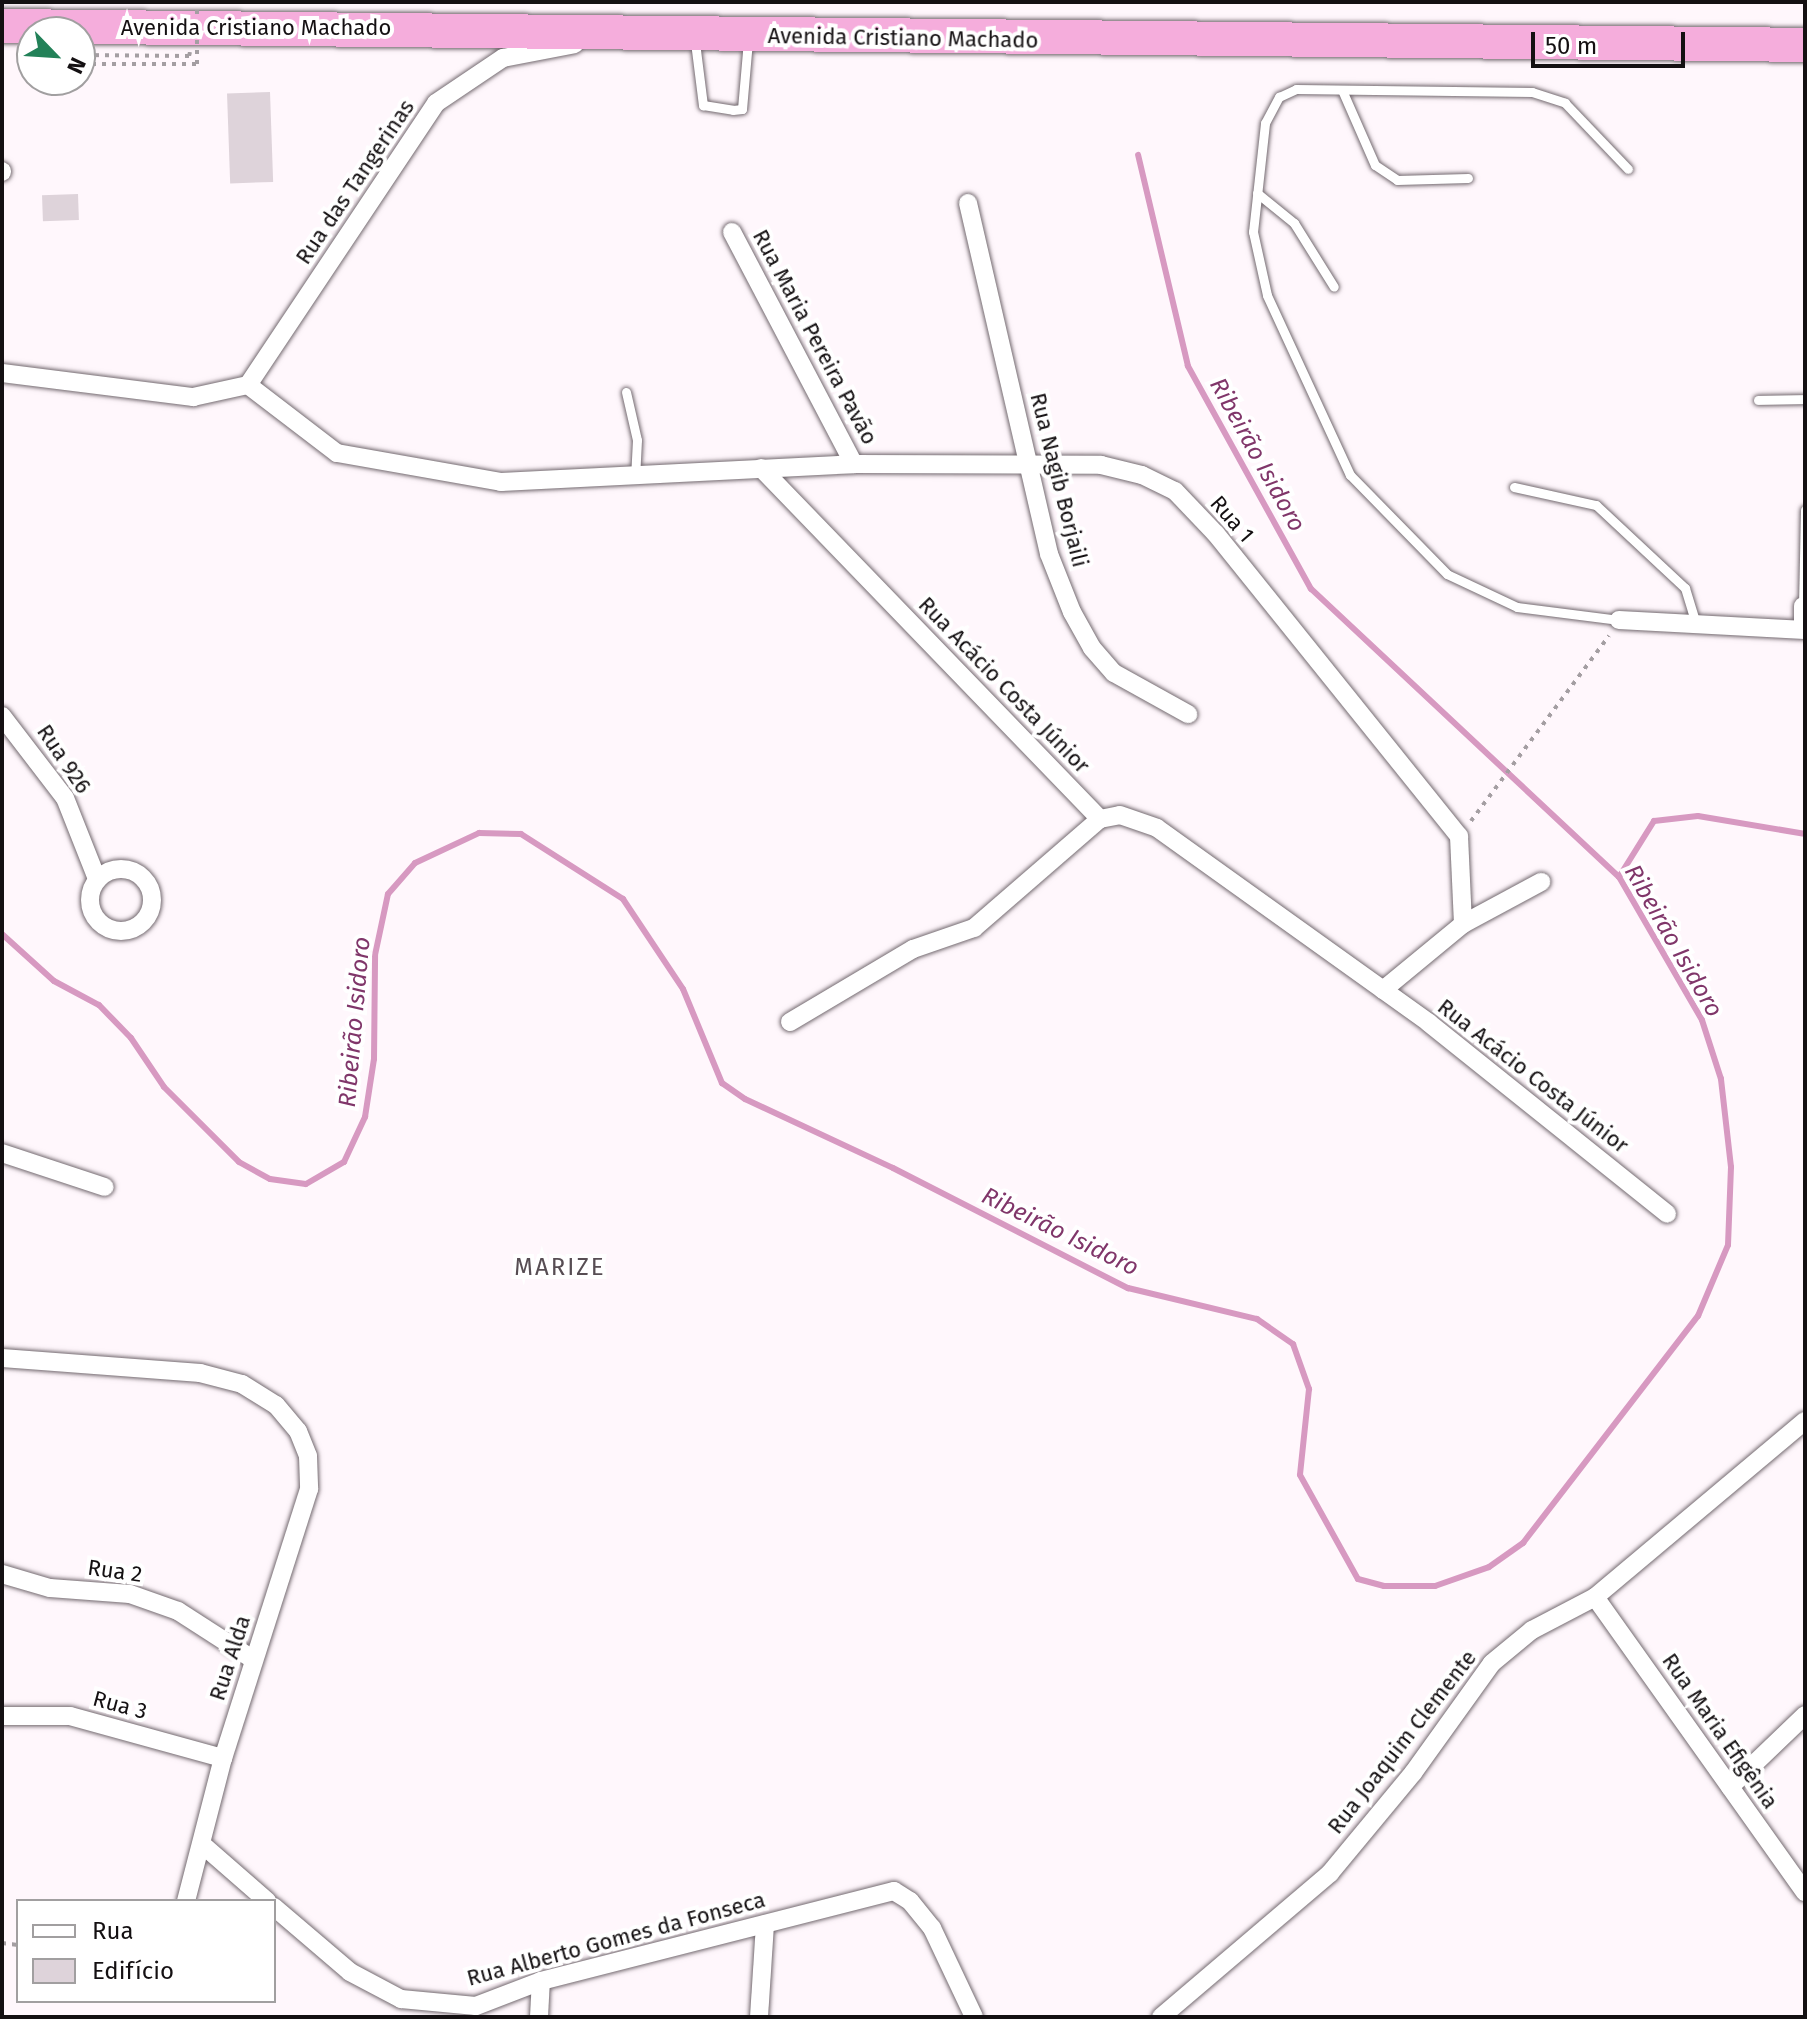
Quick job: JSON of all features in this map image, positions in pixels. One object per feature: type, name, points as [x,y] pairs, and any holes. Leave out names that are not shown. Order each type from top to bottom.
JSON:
[{"type":"highway","name":"Avenida Cristiano Machado","points":[[2,26],[1805,45]]},
{"type":"street","name":"Rua das Tangerinas","points":[[248,385],[436,103],[503,58],[633,33]]},
{"type":"street","name":"Rua Nagib Borjaili","points":[[968,203],[1049,554],[1092,648],[1114,673],[1188,714]]},
{"type":"street","name":"Rua Maria Pereira Pavão","points":[[732,232],[854,464]]},
{"type":"street","points":[[2,373],[193,397],[248,385],[337,453],[501,482],[761,468]]},
{"type":"street","name":"Rua 1","points":[[761,468],[854,464],[1101,465],[1142,475],[1175,491],[1459,836],[1463,924]]},
{"type":"street","name":"Rua Acácio Costa Júnior","points":[[761,468],[1100,819],[1120,815],[1157,828],[1383,990],[1667,1214]]},
{"type":"street","points":[[1619,620],[1804,629],[1803,606]]},
{"type":"street","name":"Rua 926","points":[[2,716],[65,798],[97,879]]},
{"type":"street","points":[[790,1022],[913,949],[974,928],[1100,819]]},
{"type":"street","points":[[1383,990],[1463,924],[1541,882]]},
{"type":"street","points":[[2,1153],[105,1187]]},
{"type":"street","name":"Rua Alda","points":[[2,1358],[200,1373],[242,1384],[276,1405],[298,1431],[308,1456],[309,1489],[223,1758],[204,1846],[187,1899]]},
{"type":"street","name":"Rua Joaquim Clemente","points":[[1161,2017],[1330,1873],[1413,1773],[1492,1663],[1532,1630],[1595,1597],[1805,1421]]},
{"type":"street","name":"Rua 2","points":[[2,1574],[50,1588],[130,1594],[178,1611],[254,1660]]},
{"type":"street","name":"Rua Maria Efigênia","points":[[1595,1597],[1805,1892]]},
{"type":"street","points":[[1730,1787],[1805,1715]]},
{"type":"street","name":"Rua 3","points":[[2,1716],[70,1716],[223,1758]]},
{"type":"street","points":[[204,1846],[265,1899]]},
{"type":"street","name":"Rua Alberto Gomes da Fonseca","points":[[276,1909],[350,1972],[401,1999],[476,2006],[541,1981],[894,1891],[910,1901],[932,1928],[974,2017]]},
{"type":"street","points":[[759,2017],[765,1924]]},
{"type":"street","points":[[539,2017],[541,1981]]},
{"type":"lane","points":[[694,34],[703,105],[733,110],[742,109],[749,35]]},
{"type":"lane","points":[[1619,620],[1517,607],[1447,574],[1350,475],[1267,295],[1253,232],[1265,123],[1279,97],[1296,89],[1532,92],[1565,103],[1628,169]]},
{"type":"lane","points":[[1342,90],[1375,165],[1397,180],[1468,178]]},
{"type":"lane","points":[[1257,193],[1294,223],[1334,287]]},
{"type":"lane","points":[[626,392],[637,440],[635,475]]},
{"type":"lane","points":[[1758,400],[1805,399]]},
{"type":"lane","points":[[1514,487],[1596,505],[1685,588],[1696,625]]},
{"type":"lane","points":[[1803,606],[1805,510]]},
{"type":"path","points":[[190,52],[189,56],[82,55],[82,64],[197,64],[197,2]]},
{"type":"path","points":[[1469,823],[1538,737],[1619,620]]},
{"type":"building","points":[[270,92],[273,182],[230,183],[227,94]]},
{"type":"building","points":[[78,194],[79,220],[43,221],[42,195]]},
{"type":"waterway","name":"Ribeirão Isidoro","points":[[2,934],[54,981],[99,1005],[131,1038],[164,1087],[239,1162],[270,1179],[306,1184],[344,1162],[365,1117],[374,1059],[375,955],[388,894],[415,863],[479,833],[521,834],[623,899],[683,989],[722,1083],[745,1099],[893,1168],[1128,1288],[1257,1319],[1293,1344],[1309,1389],[1300,1475],[1358,1579],[1384,1586],[1435,1586],[1489,1567],[1523,1543],[1698,1316],[1728,1245],[1731,1167],[1721,1079],[1702,1020],[1619,877],[1311,589],[1188,366],[1138,155]]},
{"type":"waterway","points":[[1619,877],[1654,821],[1698,816],[1805,834]]},
{"type":"district","name":"MARIZE","points":[[560,1268]]}]
